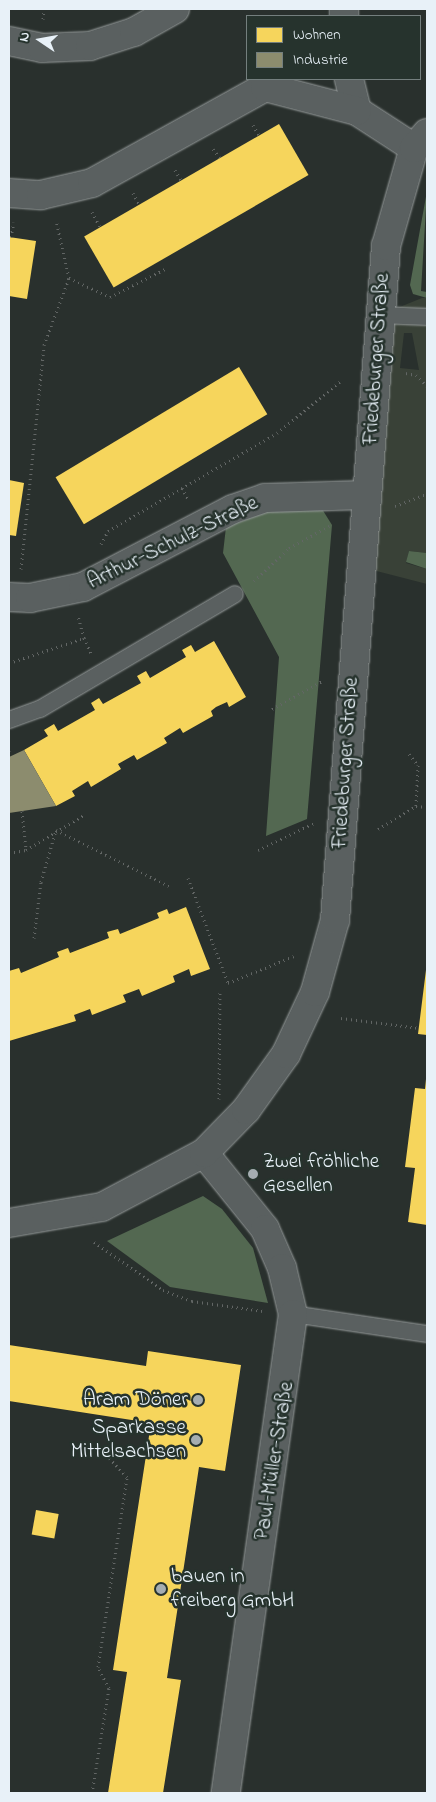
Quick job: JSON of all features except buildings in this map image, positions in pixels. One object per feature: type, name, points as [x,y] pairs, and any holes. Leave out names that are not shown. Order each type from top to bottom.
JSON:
[{"type":"street","points":[[9,41],[42,48],[90,46],[134,32],[175,9]]},
{"type":"street","points":[[349,80],[357,110]]},
{"type":"street","points":[[9,193],[41,195],[92,183],[265,87],[357,110],[421,141]]},
{"type":"street","name":"Friedeburger Straße","points":[[9,1222],[102,1207],[204,1153],[232,1124],[286,1054],[315,992],[335,920],[386,246],[421,141]]},
{"type":"street","name":"Arthur-Schulz-Straße","points":[[14,589],[30,598],[71,589],[233,509],[265,498],[367,495]]},
{"type":"street","name":"Paul-Müller-Straße","points":[[204,1153],[266,1229],[282,1268],[293,1314],[226,1793]]},
{"type":"lane","points":[[380,315],[427,317]]},
{"type":"lane","points":[[9,720],[40,709],[236,594]]},
{"type":"lane","points":[[293,1314],[427,1334]]},
{"type":"path","points":[[178,175],[182,180]]},
{"type":"path","points":[[14,589],[44,345],[69,278],[56,216]]},
{"type":"path","points":[[94,216],[100,227]]},
{"type":"path","points":[[11,237],[14,224]]},
{"type":"path","points":[[69,278],[110,297],[166,269]]},
{"type":"path","points":[[97,552],[108,531],[277,433],[342,380]]},
{"type":"path","points":[[236,594],[289,548],[332,525]]},
{"type":"path","points":[[9,662],[84,638],[71,589]]},
{"type":"path","points":[[272,708],[322,681]]},
{"type":"path","points":[[9,751],[10,756]]},
{"type":"path","points":[[409,754],[418,765],[416,806]]},
{"type":"path","points":[[378,829],[416,806],[427,807]]},
{"type":"path","points":[[22,811],[26,850]]},
{"type":"path","points":[[9,853],[26,850],[56,830],[84,815]]},
{"type":"path","points":[[258,850],[313,823],[342,826]]},
{"type":"path","points":[[56,830],[169,886]]},
{"type":"path","points":[[34,938],[41,882],[56,830]]},
{"type":"path","points":[[188,878],[228,983],[294,956]]},
{"type":"path","points":[[220,990],[216,1094],[232,1124]]},
{"type":"path","points":[[341,1018],[418,1028]]},
{"type":"path","points":[[94,1242],[163,1290],[192,1301],[293,1314]]},
{"type":"path","points":[[92,1793],[109,1688],[98,1667],[127,1477],[108,1458]]},
{"type":"shaded area","points":[[422,298],[427,298],[427,553],[409,551],[406,563],[427,569],[427,584],[361,567],[380,315]],"holes":[[[404,333],[412,333],[419,370],[400,368]]]},
{"type":"green space","points":[[427,191],[421,291],[427,292],[427,298],[413,294],[410,285]]},
{"type":"green space","points":[[322,509],[332,525],[307,819],[266,836],[279,657],[223,553],[226,527],[272,510]]},
{"type":"green space","points":[[409,551],[427,553],[427,569],[406,562]]},
{"type":"green space","points":[[203,1196],[222,1209],[253,1248],[268,1303],[170,1287],[107,1241]]},
{"type":"place","name":"Zwei fröhliche Gesellen","points":[[253,1174]]},
{"type":"place","name":"Aram Döner","points":[[198,1400]]},
{"type":"place","name":"Sparkasse Mittelsachsen","points":[[196,1440]]},
{"type":"place","name":"bauen in freiberg GmbH","points":[[161,1589]]}]
